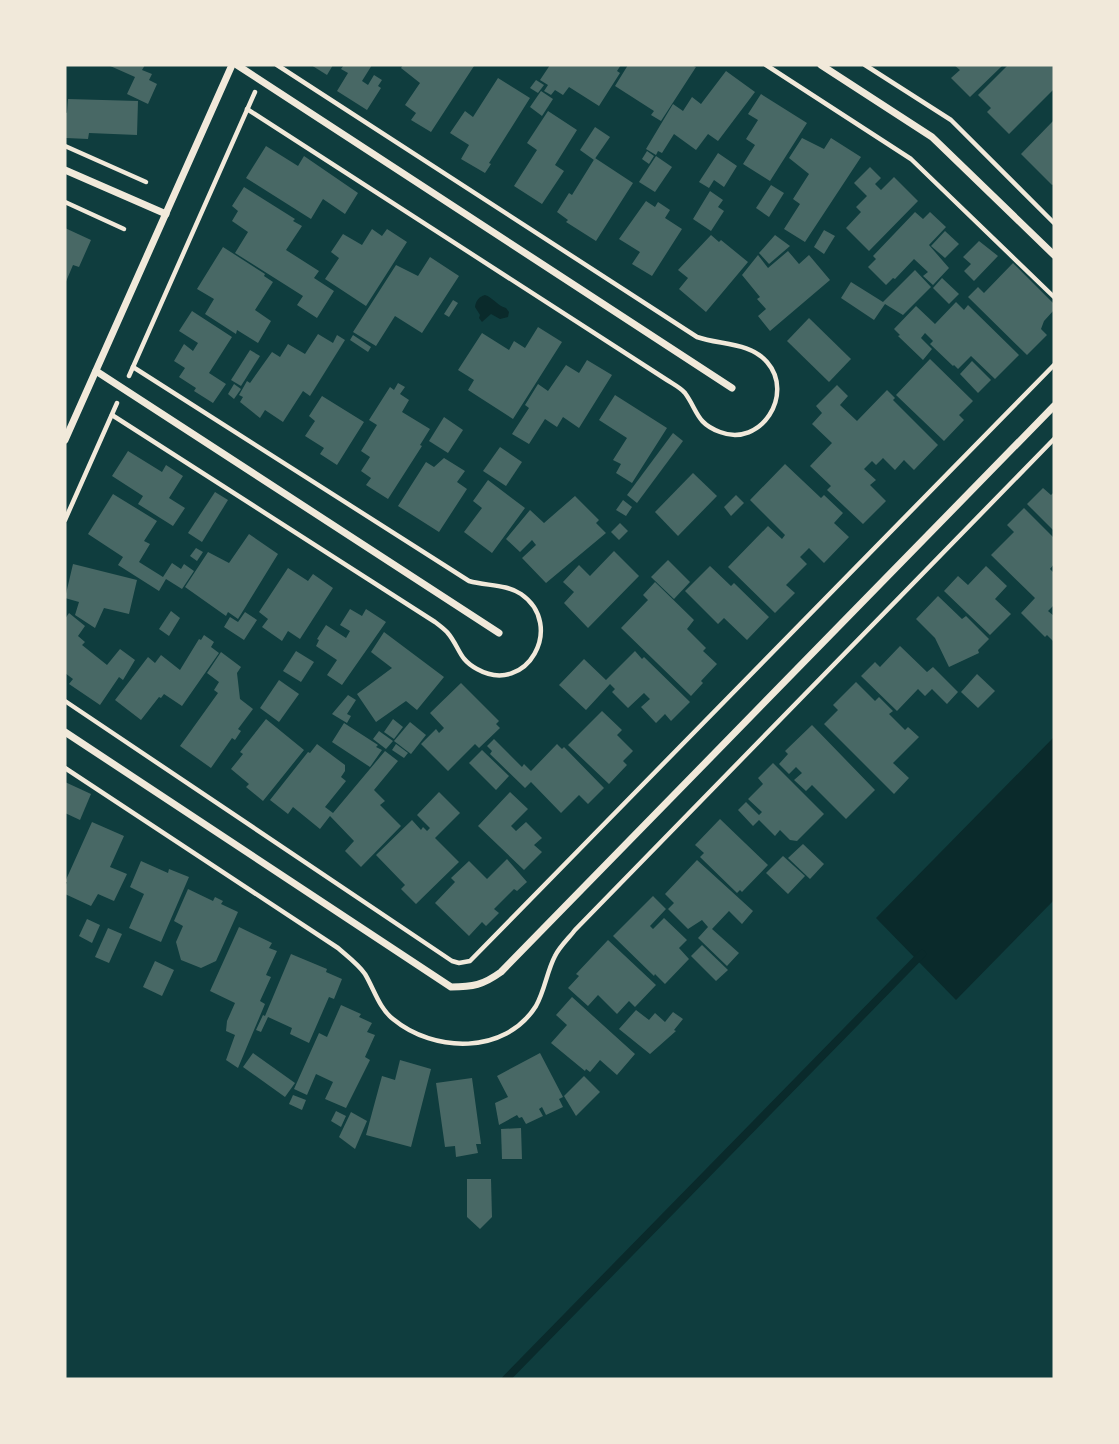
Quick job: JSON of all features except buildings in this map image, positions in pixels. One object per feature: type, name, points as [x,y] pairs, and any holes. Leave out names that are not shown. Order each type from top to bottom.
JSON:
[{"type":"street","points":[[65,440],[235,65],[732,388]]},
{"type":"street","points":[[821,65],[932,137],[1054,255]]},
{"type":"street","points":[[65,170],[166,214]]},
{"type":"street","points":[[96,370],[499,633]]},
{"type":"street","points":[[65,732],[451,986],[486,983],[501,972],[1054,406]]},
{"type":"path","points":[[766,65],[911,159],[1054,297]]},
{"type":"path","points":[[865,65],[951,120],[1054,223]]},
{"type":"path","points":[[65,520],[260,80]]},
{"type":"path","points":[[65,146],[146,182]]},
{"type":"path","points":[[65,202],[124,229]]},
{"type":"path","points":[[65,701],[452,961],[465,963],[610,820],[1054,365]]},
{"type":"path","points":[[65,768],[338,948],[363,971],[392,1018],[418,1035],[445,1043],[473,1044],[498,1038],[522,1021],[536,1006],[556,955],[575,930],[1054,439]]},
{"type":"water","points":[[485,295],[506,308],[508,317],[500,319],[491,314],[482,322],[475,307],[478,299]]},
{"type":"water","points":[[1054,737],[1054,900],[956,1000],[876,918]]},
{"type":"waterway","points":[[506,1379],[922,954]]}]
